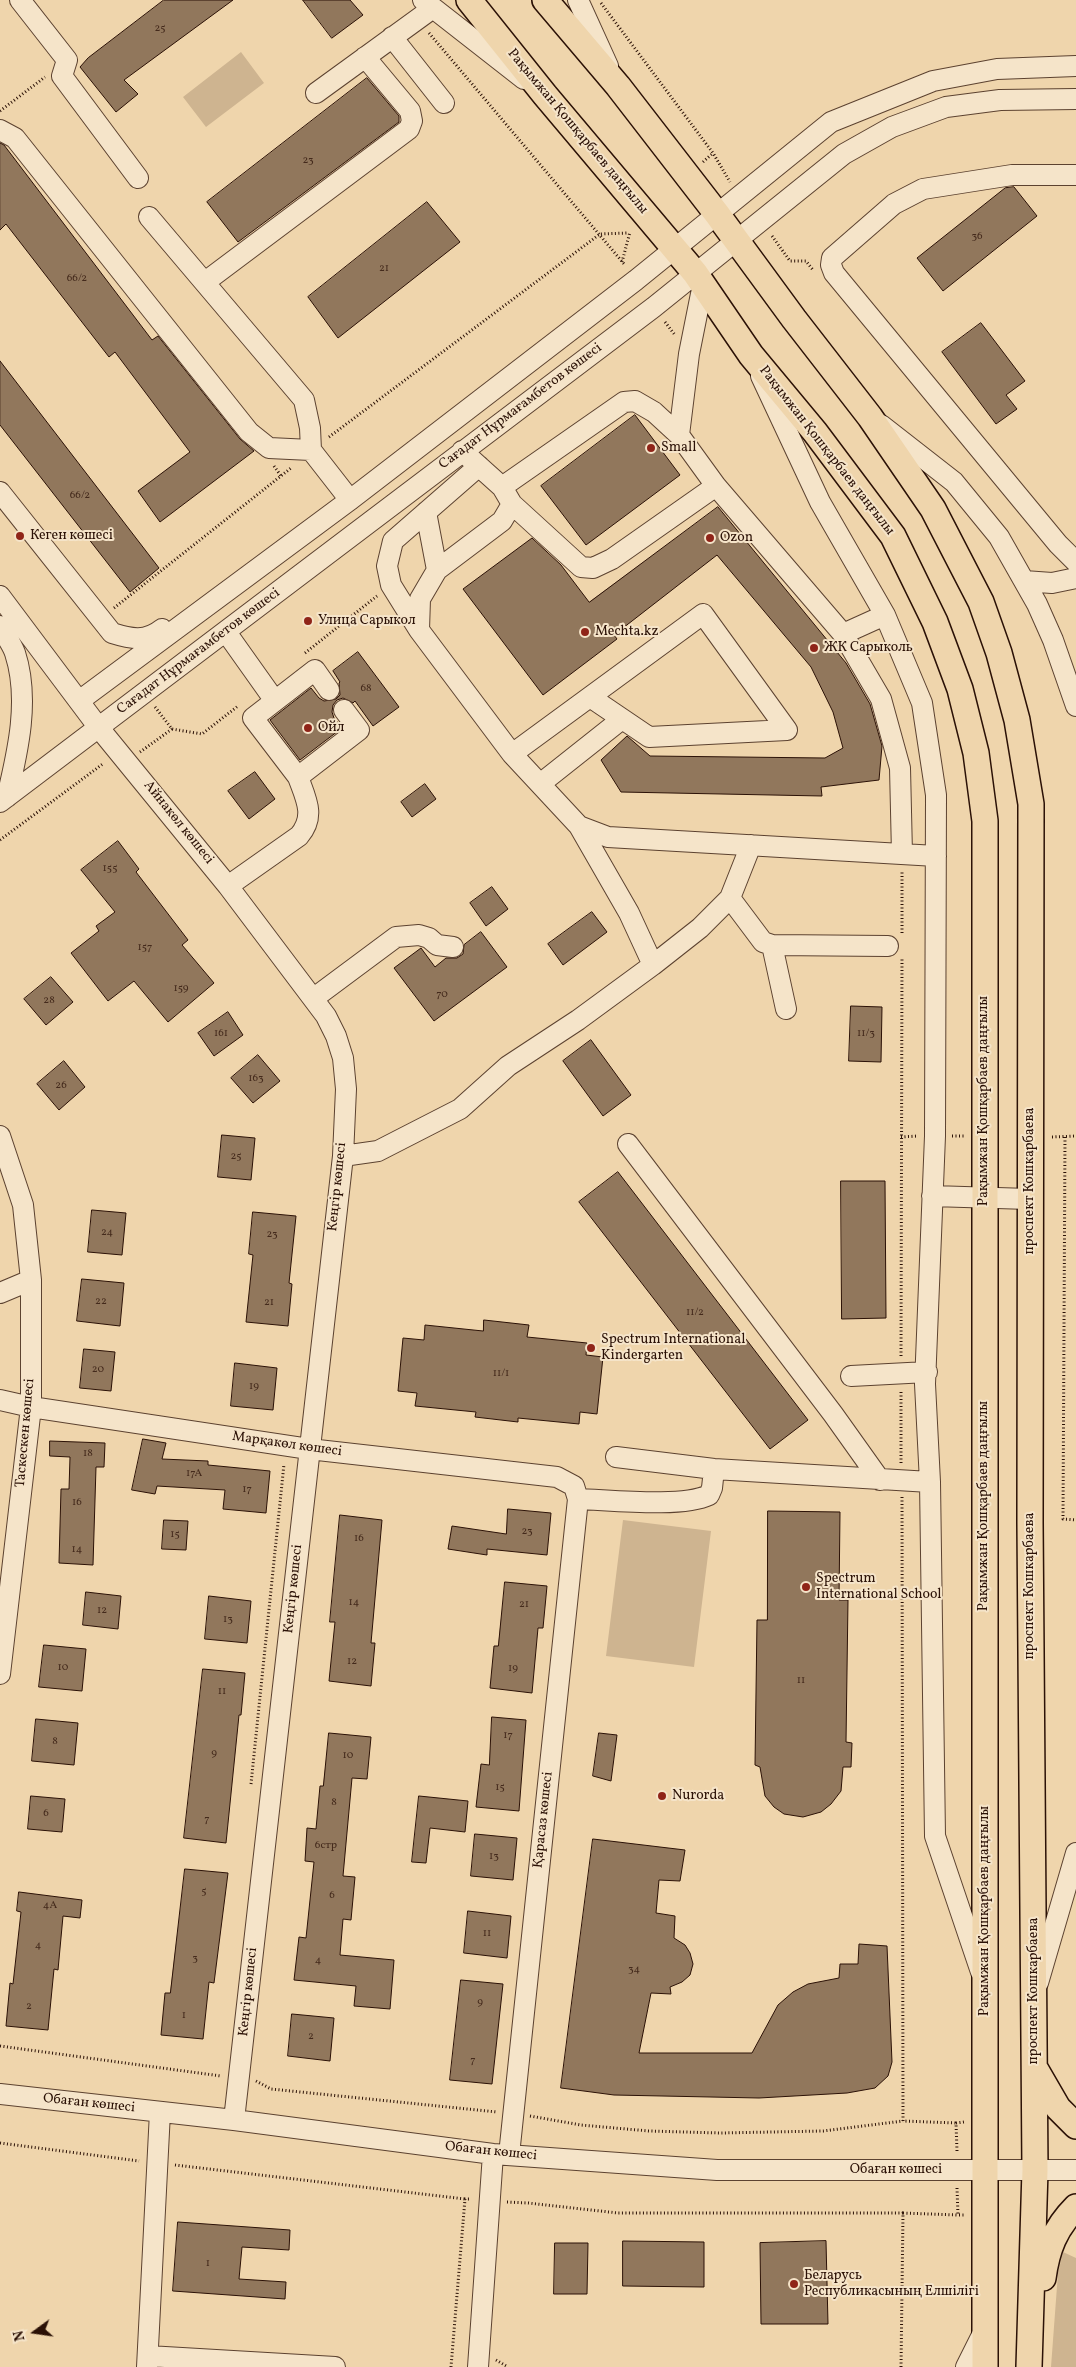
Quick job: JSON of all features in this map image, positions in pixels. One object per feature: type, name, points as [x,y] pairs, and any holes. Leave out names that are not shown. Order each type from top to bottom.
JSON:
[{"type":"main road","name":"Рақымжан Қошқарбаев даңғылы","points":[[470,0],[545,95],[699,279],[751,355],[815,432],[893,536],[935,622],[960,689],[976,753],[985,820],[986,2367]]},
{"type":"main road","points":[[546,0],[618,86],[718,214],[870,417]]},
{"type":"main road","name":"проспект Кошкарбаева","points":[[870,417],[933,509],[981,602],[999,653],[1017,720],[1031,804],[1030,1522],[1035,2170],[1030,2367]]},
{"type":"main road","points":[[1035,2068],[1058,2108],[1076,2126]]},
{"type":"main road","points":[[1030,2367],[1046,2262],[1052,2240],[1064,2220],[1076,2208]]},
{"type":"street","points":[[20,0],[67,60],[62,76],[138,178]]},
{"type":"street","points":[[578,0],[618,86]]},
{"type":"street","points":[[316,93],[392,38],[425,9],[545,95]]},
{"type":"street","points":[[392,38],[444,103]]},
{"type":"street","points":[[205,282],[409,129],[412,121],[410,111],[365,57]]},
{"type":"street","points":[[79,701],[350,500],[675,249],[831,122],[933,81],[997,69],[1076,66]]},
{"type":"street","name":"Сағадат Нұрмағамбетов көшесі","points":[[4,800],[654,307],[699,279],[737,240],[844,154],[892,127],[946,107],[1000,100],[1076,99]]},
{"type":"street","points":[[0,130],[15,138],[249,432],[269,448],[312,450]]},
{"type":"street","points":[[1076,175],[1012,175],[923,189],[894,204],[858,233],[832,258],[831,266],[834,274],[1058,544],[1076,562]]},
{"type":"street","points":[[149,217],[304,400],[310,428],[312,450],[350,500]]},
{"type":"street","points":[[679,435],[699,279]]},
{"type":"street","points":[[751,355],[820,502],[885,615],[922,703],[936,794],[935,1126],[927,1372],[925,1384],[930,1482],[935,1836],[985,1986]]},
{"type":"street","points":[[419,630],[420,599],[437,570],[502,521],[507,496],[624,402],[635,401],[654,412],[679,435],[716,486],[843,634],[880,699],[900,768],[902,854]]},
{"type":"street","points":[[870,417],[954,482],[999,537],[1037,604],[1053,640],[1076,706]]},
{"type":"street","points":[[462,451],[581,567],[594,568],[612,559],[716,486]]},
{"type":"street","points":[[479,466],[393,541],[387,566],[391,585],[419,630],[512,754],[579,826],[629,913],[653,965]]},
{"type":"street","points":[[0,492],[100,620],[112,633],[128,638],[141,639],[155,635],[247,565],[284,549]]},
{"type":"street","points":[[426,512],[437,570]]},
{"type":"street","points":[[1024,582],[1052,583],[1076,578]]},
{"type":"street","name":"Айнакөл көшесі","points":[[0,596],[100,728],[228,886],[314,998],[336,1036],[342,1058]]},
{"type":"street","points":[[512,754],[703,614],[788,730],[649,737],[590,697]]},
{"type":"street","points":[[843,634],[885,615]]},
{"type":"street","points":[[0,626],[15,652],[21,688],[22,724],[4,800]]},
{"type":"street","points":[[226,632],[270,694]]},
{"type":"street","points":[[0,661],[21,688]]},
{"type":"street","points":[[228,886],[299,836],[307,827],[309,815],[307,802],[298,777],[253,718],[270,694],[315,670],[330,690]]},
{"type":"street","points":[[298,777],[359,730],[344,710]]},
{"type":"street","points":[[540,784],[622,719]]},
{"type":"street","points":[[579,826],[608,837],[936,856]]},
{"type":"street","points":[[343,1156],[378,1151],[460,1109],[508,1066],[608,999],[653,965],[700,928],[730,898],[751,845]]},
{"type":"street","points":[[730,898],[763,942],[772,945],[897,946]]},
{"type":"street","points":[[314,998],[396,937],[419,935],[429,938],[437,945],[453,947]]},
{"type":"street","points":[[772,945],[786,1008]]},
{"type":"street","name":"Кеңгір көшесі","points":[[234,2120],[230,2077],[309,1449],[343,1156],[346,1089],[342,1058]]},
{"type":"street","name":"Таскескен көшесі","points":[[0,1136],[23,1205],[31,1280],[31,1407],[0,1674]]},
{"type":"street","points":[[628,1144],[833,1414],[880,1480]]},
{"type":"street","points":[[932,1196],[1030,1199]]},
{"type":"street","points":[[0,1293],[31,1280]]},
{"type":"street","points":[[851,1376],[927,1372]]},
{"type":"street","name":"Марқакөл көшесі","points":[[0,1400],[31,1407],[286,1446],[557,1477],[576,1492]]},
{"type":"street","points":[[616,1457],[714,1469],[930,1482]]},
{"type":"street","points":[[576,1492],[664,1502],[700,1500],[709,1495],[712,1488],[714,1469]]},
{"type":"street","name":"Қарасаз көшесі","points":[[478,2367],[490,2200],[501,2155],[514,2114],[576,1492]]},
{"type":"street","points":[[1034,1995],[1076,1853]]},
{"type":"street","name":"Обаған көшесі","points":[[0,2094],[234,2120],[501,2155],[718,2170],[1076,2170]]},
{"type":"street","points":[[160,2112],[148,2362],[335,2367]]},
{"type":"street","points":[[966,2367],[986,2328]]},
{"type":"path","points":[[599,0],[713,153],[738,197]]},
{"type":"path","points":[[100,620],[312,450],[600,234],[628,233],[622,262],[600,234],[425,9]]},
{"type":"path","points":[[0,111],[67,60]]},
{"type":"path","points":[[301,656],[391,585]]},
{"type":"path","points":[[144,694],[172,729],[202,734],[270,694]]},
{"type":"path","points":[[0,840],[103,763],[128,761],[172,729]]},
{"type":"path","points":[[902,854],[897,946],[902,1480],[903,2121]]},
{"type":"path","points":[[1065,1137],[1063,1520],[1076,1520]]},
{"type":"path","points":[[250,1791],[286,1446]]},
{"type":"path","points":[[0,2046],[256,2081],[271,2089],[514,2114],[581,2125],[649,2131],[720,2133],[823,2131],[903,2121],[956,2122]]},
{"type":"path","points":[[222,2066],[230,2077]]},
{"type":"path","points":[[0,2143],[465,2199],[618,2213],[903,2213],[958,2215]]},
{"type":"path","points":[[451,2367],[465,2199]]},
{"type":"path","points":[[901,2367],[903,2213]]},
{"type":"shaded area","points":[[241,52],[264,83],[206,127],[183,97]]},
{"type":"shaded area","points":[[623,1520],[711,1531],[694,1667],[606,1656]]},
{"type":"shaded area","points":[[1063,2252],[1076,2258],[1076,2367],[1051,2367],[1058,2273]]},
{"type":"building","points":[[164,0],[233,0],[124,80],[138,94],[116,112],[80,67],[88,58]]},
{"type":"building","points":[[303,0],[350,0],[363,15],[332,38]]},
{"type":"building","points":[[367,78],[399,116],[399,122],[238,242],[207,202]]},
{"type":"building","points":[[0,143],[4,145],[152,340],[158,336],[240,439],[254,451],[160,522],[138,491],[190,452],[115,352],[109,357],[6,224],[0,230]]},
{"type":"building","points":[[1014,187],[1037,216],[943,291],[917,258],[1005,188]]},
{"type":"building","points":[[427,202],[460,242],[338,338],[308,297]]},
{"type":"building","points":[[981,323],[1025,381],[1006,395],[1017,409],[996,424],[942,352]]},
{"type":"building","points":[[0,361],[159,568],[130,592],[0,425]]},
{"type":"building","points":[[635,415],[680,475],[586,545],[541,486]]},
{"type":"building","name":"ЖК Сарыколь","points":[[718,507],[846,663],[870,704],[882,746],[879,780],[821,787],[822,796],[621,792],[601,760],[627,736],[650,756],[825,758],[843,748],[833,712],[811,667],[717,555],[614,635],[617,639],[543,695],[463,589],[532,538],[561,565],[589,602]]},
{"type":"building","points":[[358,652],[399,707],[373,726],[355,701],[353,703],[343,698],[337,700],[333,705],[332,712],[342,728],[300,760],[270,720],[311,688],[324,701],[336,699],[340,695],[340,682],[333,671]]},
{"type":"building","points":[[255,772],[275,799],[249,819],[228,791]]},
{"type":"building","points":[[425,784],[436,799],[412,817],[401,802]]},
{"type":"building","points":[[118,841],[139,869],[136,872],[188,940],[182,945],[214,983],[168,1022],[134,981],[108,1001],[71,953],[99,931],[96,926],[115,912],[81,870]]},
{"type":"building","points":[[492,887],[508,909],[486,926],[470,903]]},
{"type":"building","points":[[592,912],[607,932],[563,965],[548,944]]},
{"type":"building","points":[[481,932],[507,967],[434,1021],[394,968],[421,948],[435,967],[446,958],[457,958],[463,954],[464,945]]},
{"type":"building","points":[[51,977],[73,1002],[46,1025],[24,999]]},
{"type":"building","points":[[851,1006],[882,1007],[881,1062],[849,1061]]},
{"type":"building","points":[[228,1012],[243,1035],[214,1056],[198,1033]]},
{"type":"building","points":[[591,1040],[631,1095],[603,1116],[563,1061]]},
{"type":"building","points":[[258,1055],[280,1081],[253,1103],[231,1078]]},
{"type":"building","points":[[64,1061],[85,1087],[59,1110],[37,1084]]},
{"type":"building","points":[[222,1135],[255,1138],[251,1180],[218,1177]]},
{"type":"building","points":[[618,1172],[808,1420],[770,1449],[579,1202]]},
{"type":"building","points":[[841,1181],[885,1181],[886,1318],[842,1319]]},
{"type":"building","points":[[92,1210],[126,1213],[122,1255],[88,1252]]},
{"type":"building","points":[[253,1212],[296,1216],[289,1283],[292,1284],[288,1326],[246,1322],[253,1255],[249,1254]]},
{"type":"building","points":[[82,1279],[124,1283],[120,1326],[77,1321]]},
{"type":"building","points":[[484,1320],[529,1325],[527,1337],[587,1343],[586,1355],[603,1357],[597,1414],[580,1412],[579,1424],[518,1418],[518,1422],[475,1417],[476,1412],[415,1406],[417,1393],[398,1391],[403,1338],[424,1340],[425,1325],[483,1331]]},
{"type":"building","points":[[84,1349],[115,1352],[111,1391],[80,1388]]},
{"type":"building","points":[[235,1363],[277,1368],[273,1410],[231,1406]]},
{"type":"building","points":[[143,1439],[166,1443],[162,1459],[208,1461],[208,1465],[270,1471],[266,1513],[223,1509],[225,1490],[157,1486],[155,1494],[132,1490]]},
{"type":"building","points":[[50,1441],[105,1443],[104,1467],[96,1467],[93,1565],[59,1563],[61,1489],[69,1489],[70,1457],[50,1456]]},
{"type":"building","points":[[508,1509],[551,1513],[547,1555],[487,1549],[487,1555],[448,1549],[452,1526],[506,1534]]},
{"type":"building","points":[[768,1511],[840,1512],[839,1600],[848,1600],[846,1742],[852,1743],[851,1767],[843,1767],[841,1791],[831,1804],[821,1812],[803,1817],[784,1814],[774,1807],[765,1796],[760,1767],[755,1765],[757,1620],[767,1620]]},
{"type":"building","points":[[340,1515],[382,1520],[371,1643],[375,1643],[371,1686],[329,1681],[335,1622],[330,1622]]},
{"type":"building","points":[[164,1520],[188,1521],[186,1550],[162,1549]]},
{"type":"building","points":[[505,1582],[547,1586],[543,1628],[538,1628],[532,1693],[490,1688],[494,1646],[498,1646]]},
{"type":"building","points":[[86,1592],[121,1596],[118,1629],[83,1625]]},
{"type":"building","points":[[209,1596],[251,1601],[247,1643],[205,1639]]},
{"type":"building","points":[[44,1645],[86,1649],[82,1691],[39,1687]]},
{"type":"building","points":[[203,1669],[245,1673],[226,1843],[184,1838]]},
{"type":"building","points":[[492,1717],[526,1720],[519,1811],[476,1807],[481,1764],[489,1765]]},
{"type":"building","points":[[36,1719],[78,1723],[74,1765],[32,1761]]},
{"type":"building","points":[[329,1733],[371,1737],[367,1779],[352,1778],[343,1876],[355,1877],[351,1920],[343,1919],[340,1955],[394,1960],[390,2009],[354,2006],[356,1986],[294,1980],[299,1937],[306,1938],[314,1862],[305,1861],[307,1828],[316,1829],[320,1786],[323,1786]]},
{"type":"building","points":[[599,1733],[617,1735],[611,1781],[593,1776]]},
{"type":"building","points":[[31,1796],[65,1799],[62,1832],[28,1829]]},
{"type":"building","points":[[419,1796],[468,1801],[465,1832],[430,1828],[426,1863],[412,1862]]},
{"type":"building","points":[[475,1834],[517,1838],[513,1880],[471,1876]]},
{"type":"building","points":[[593,1839],[685,1850],[680,1881],[659,1880],[656,1913],[675,1916],[674,1938],[685,1945],[690,1953],[693,1964],[690,1975],[682,1982],[670,1987],[671,1994],[651,1993],[639,2053],[752,2053],[778,2005],[793,1992],[808,1984],[839,1978],[840,1964],[858,1964],[859,1944],[887,1946],[892,2062],[888,2076],[875,2088],[847,2093],[759,2098],[614,2095],[561,2088]]},
{"type":"building","points":[[185,1869],[228,1873],[214,1983],[209,1982],[203,2039],[161,2035],[165,1993],[170,1993]]},
{"type":"building","points":[[19,1892],[82,1900],[80,1918],[63,1916],[58,1970],[54,1969],[48,2030],[6,2026],[10,1983],[13,1984],[21,1912],[17,1911]]},
{"type":"building","points":[[468,1911],[511,1916],[507,1958],[464,1953]]},
{"type":"building","points":[[461,1980],[503,1984],[492,2084],[450,2080]]},
{"type":"building","points":[[292,2014],[334,2018],[330,2061],[288,2056]]},
{"type":"building","points":[[178,2222],[290,2230],[289,2250],[242,2247],[239,2279],[286,2282],[285,2299],[173,2291]]},
{"type":"building","points":[[623,2241],[704,2242],[704,2287],[623,2286]]},
{"type":"building","name":"Беларусь Республикасының Елшілігі","points":[[826,2241],[828,2324],[761,2324],[760,2243]]},
{"type":"building","points":[[555,2243],[588,2243],[587,2294],[554,2294]]},
{"type":"place","name":"Small","points":[[651,448]]},
{"type":"place","name":"Кеген көшесі","points":[[20,536]]},
{"type":"place","name":"Ozon","points":[[710,538]]},
{"type":"place","name":"Улица Сарыкол","points":[[308,621]]},
{"type":"place","name":"Mechta.kz","points":[[585,632]]},
{"type":"place","name":"ЖК Сарыколь","points":[[814,648]]},
{"type":"place","name":"Ойл","points":[[308,728]]},
{"type":"place","name":"Spectrum International Kindergarten","points":[[591,1348]]},
{"type":"place","name":"Spectrum International School","points":[[806,1587]]},
{"type":"place","name":"Nurorda","points":[[662,1796]]},
{"type":"place","name":"Беларусь Республикасының Елшілігі","points":[[794,2284]]}]
